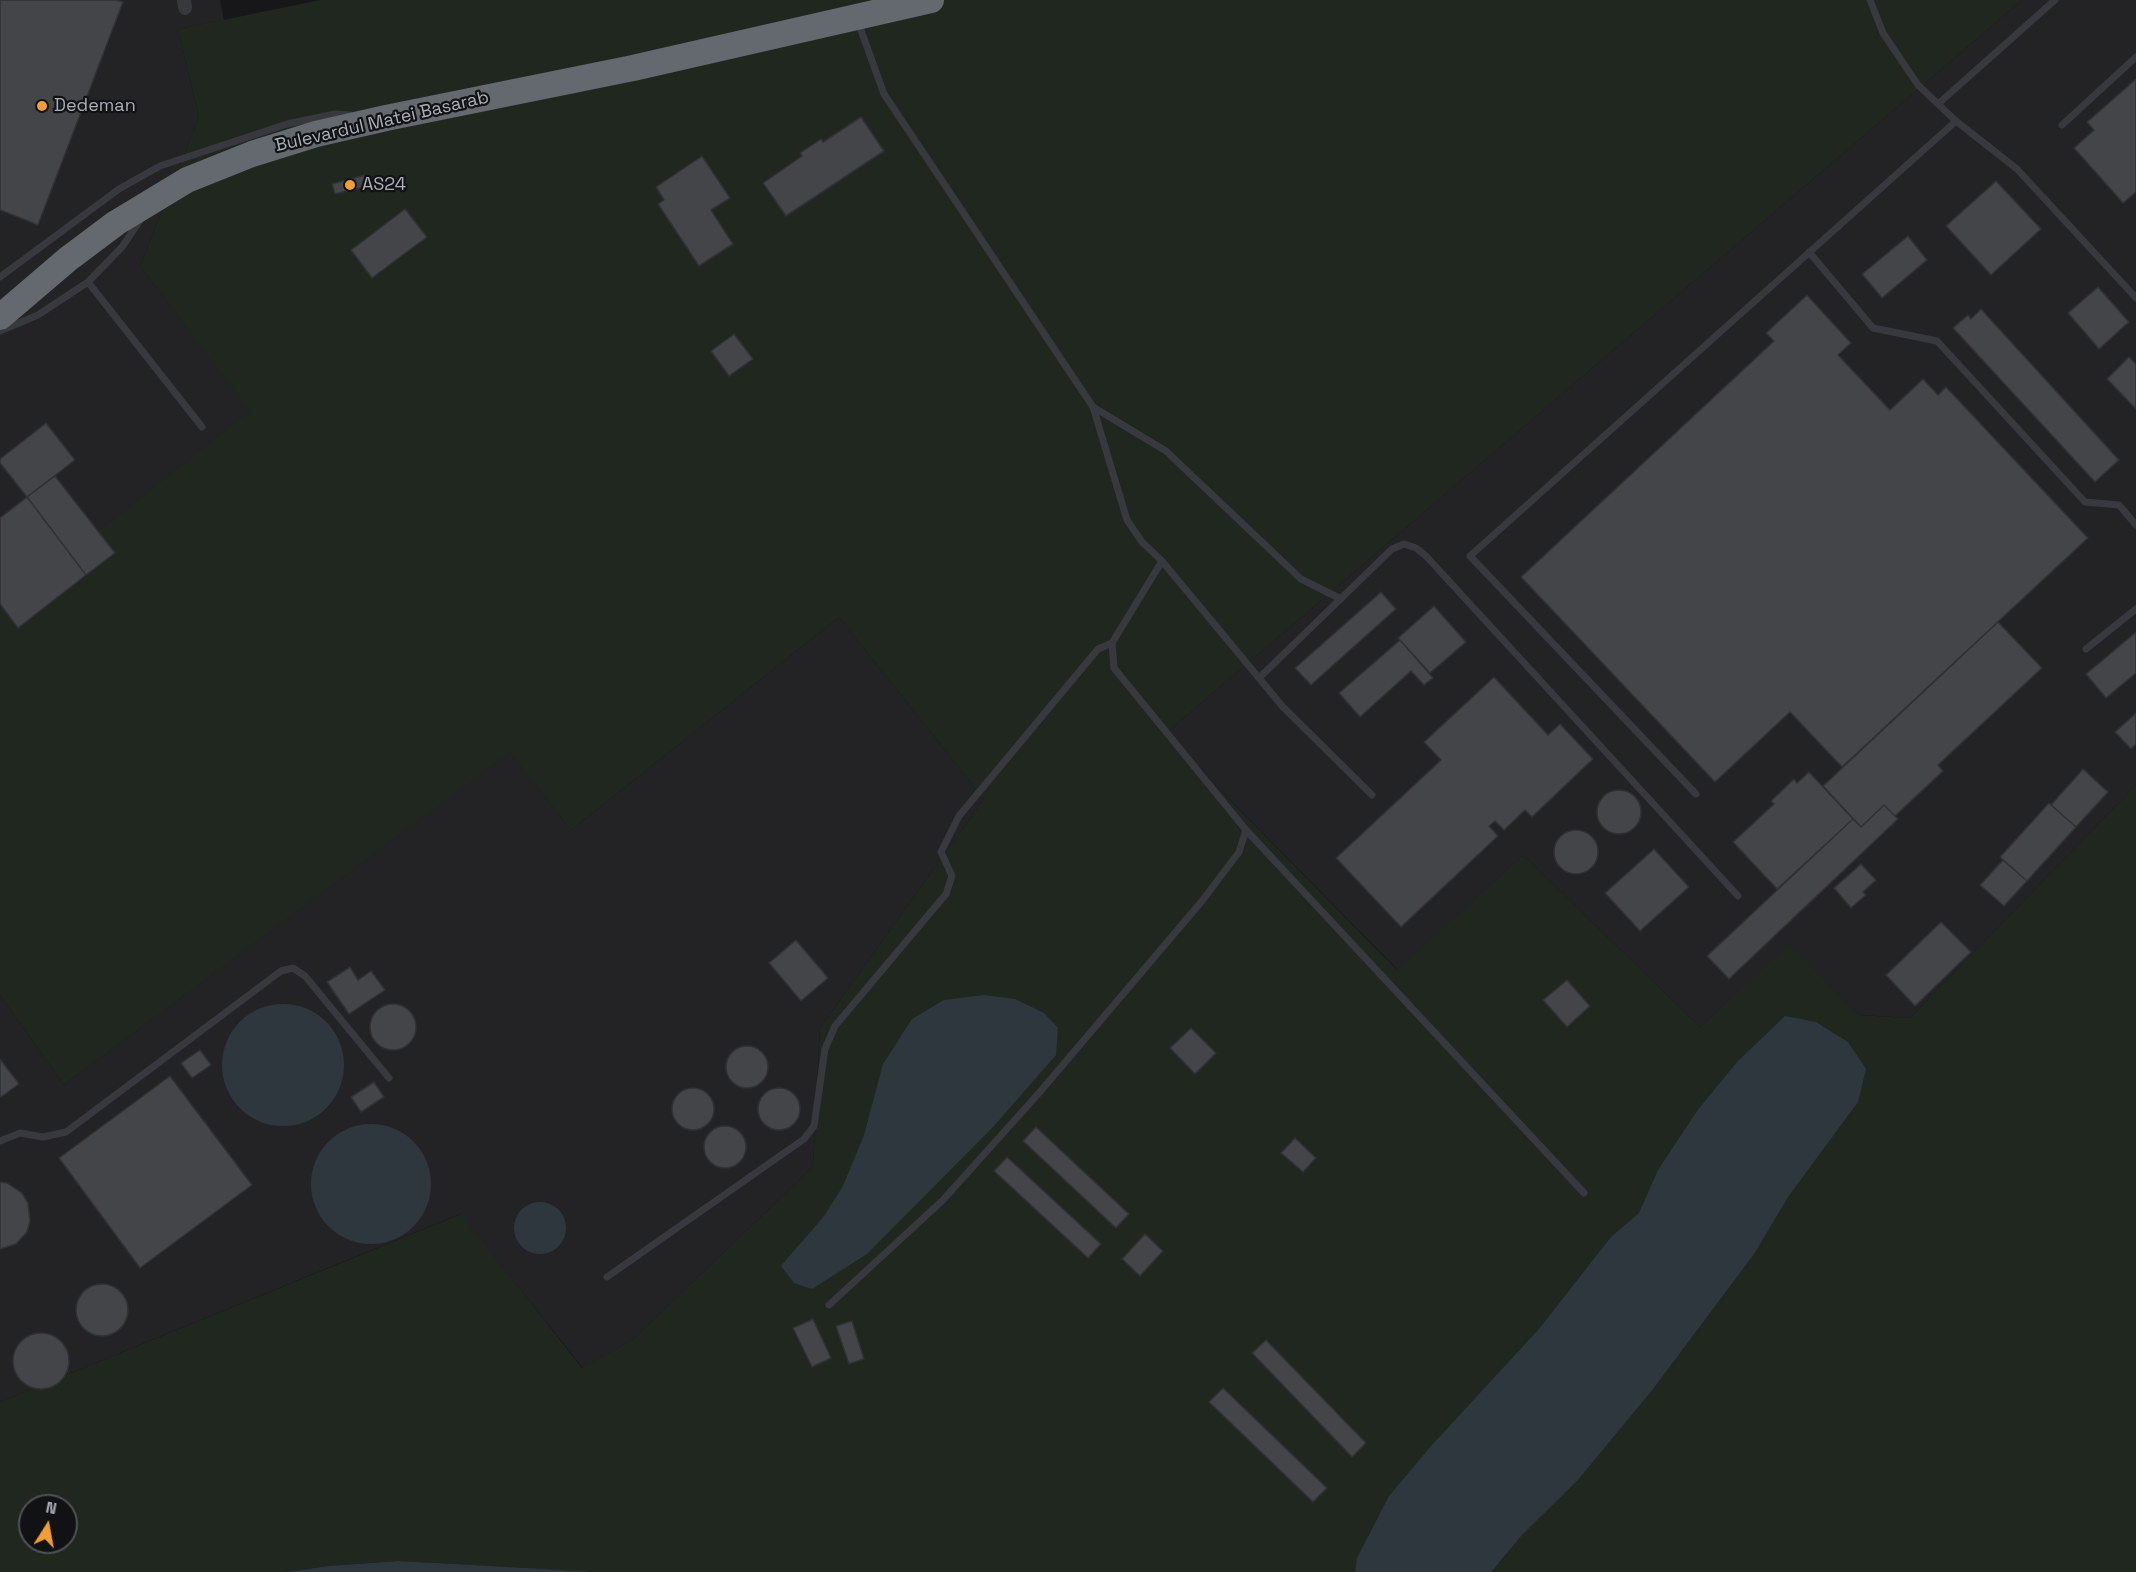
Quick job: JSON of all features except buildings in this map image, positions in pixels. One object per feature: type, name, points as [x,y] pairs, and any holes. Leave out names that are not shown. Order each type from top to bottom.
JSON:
[{"type":"highway","name":"Bulevardul Matei Basarab","points":[[0,317],[68,259],[116,223],[187,180],[252,154],[386,118],[633,68],[931,0]]},
{"type":"lane","points":[[1870,0],[1883,33],[1918,85],[1956,121],[2017,169],[2136,298]]},
{"type":"lane","points":[[1938,104],[2055,0]]},
{"type":"lane","points":[[856,16],[884,94],[1093,407],[1127,520],[1142,542],[1162,561],[1283,707],[1371,795]]},
{"type":"lane","points":[[2062,125],[2136,57]]},
{"type":"lane","points":[[0,277],[119,189],[160,166],[287,124],[335,114],[386,118]]},
{"type":"lane","points":[[1696,794],[1470,556],[1956,121]]},
{"type":"lane","points":[[0,332],[38,315],[88,282],[122,247],[154,199]]},
{"type":"lane","points":[[1809,252],[1873,328],[1937,340],[2085,502],[2119,505],[2136,525]]},
{"type":"lane","points":[[88,282],[202,427]]},
{"type":"lane","points":[[1093,407],[1166,452],[1301,579],[1341,599]]},
{"type":"lane","points":[[1259,678],[1392,549],[1404,544],[1426,556],[1738,896]]},
{"type":"lane","points":[[607,1277],[804,1139],[814,1126],[825,1049],[835,1026],[946,894],[952,876],[941,852],[959,816],[1098,649],[1112,643],[1162,561]]},
{"type":"lane","points":[[2086,649],[2136,609]]},
{"type":"lane","points":[[1112,643],[1114,668],[1246,830],[1584,1193]]},
{"type":"lane","points":[[829,1305],[943,1200],[1040,1093],[1202,901],[1239,852],[1246,830]]},
{"type":"lane","points":[[0,1142],[21,1133],[43,1137],[66,1132],[281,971],[293,968],[305,976],[389,1078]]},
{"type":"shaded area","points":[[0,0],[220,0],[224,20],[178,29],[199,117],[140,266],[251,411],[0,609]]},
{"type":"shaded area","points":[[321,0],[2022,0],[1165,734],[1397,970],[1523,855],[1700,1027],[1789,944],[1859,1015],[1910,1018],[2136,785],[2136,1572],[596,1572],[398,1561],[328,1566],[287,1572],[0,1572],[0,1402],[461,1214],[582,1368],[632,1340],[813,1167],[820,1028],[984,799],[839,617],[571,830],[510,752],[64,1085],[0,995],[0,609],[250,411],[140,266],[199,117],[178,29]]},
{"type":"shaded area","points":[[2022,0],[2136,0],[2136,785],[1910,1018],[1859,1015],[1789,945],[1700,1027],[1523,855],[1398,970],[1165,734]]},
{"type":"shaded area","points":[[839,617],[984,799],[820,1028],[813,1167],[632,1340],[583,1368],[460,1214],[0,1402],[0,995],[64,1085],[510,751],[571,830]]},
{"type":"shaded area","points":[[984,995],[1015,999],[1044,1013],[1058,1028],[1056,1055],[993,1127],[867,1254],[812,1289],[794,1283],[781,1266],[824,1216],[843,1186],[864,1135],[883,1064],[912,1019],[944,1000]]},
{"type":"shaded area","points":[[283,1004],[306,1009],[317,1014],[326,1022],[334,1031],[339,1042],[344,1065],[339,1088],[334,1099],[326,1108],[317,1116],[306,1121],[283,1126],[260,1121],[249,1116],[240,1108],[232,1099],[227,1088],[222,1065],[227,1042],[232,1031],[240,1022],[249,1014],[260,1009]]},
{"type":"shaded area","points":[[1785,1016],[1816,1022],[1848,1042],[1866,1069],[1858,1102],[1788,1197],[1754,1254],[1653,1389],[1577,1481],[1521,1536],[1491,1572],[1355,1572],[1357,1558],[1389,1496],[1432,1445],[1539,1329],[1611,1237],[1639,1213],[1658,1170],[1697,1111],[1737,1062]]},
{"type":"shaded area","points":[[371,1124],[394,1128],[414,1141],[427,1161],[431,1184],[427,1207],[414,1227],[394,1240],[371,1244],[348,1240],[328,1227],[315,1207],[311,1184],[315,1161],[328,1141],[348,1128]]},
{"type":"shaded area","points":[[540,1202],[550,1204],[558,1210],[564,1218],[566,1228],[564,1238],[558,1246],[550,1252],[540,1254],[530,1252],[522,1246],[516,1238],[514,1228],[516,1218],[522,1210],[530,1204]]},
{"type":"shaded area","points":[[398,1561],[596,1572],[287,1572],[328,1566]]},
{"type":"place","name":"Dedeman","points":[[42,106]]},
{"type":"place","name":"AS24","points":[[350,185]]}]
